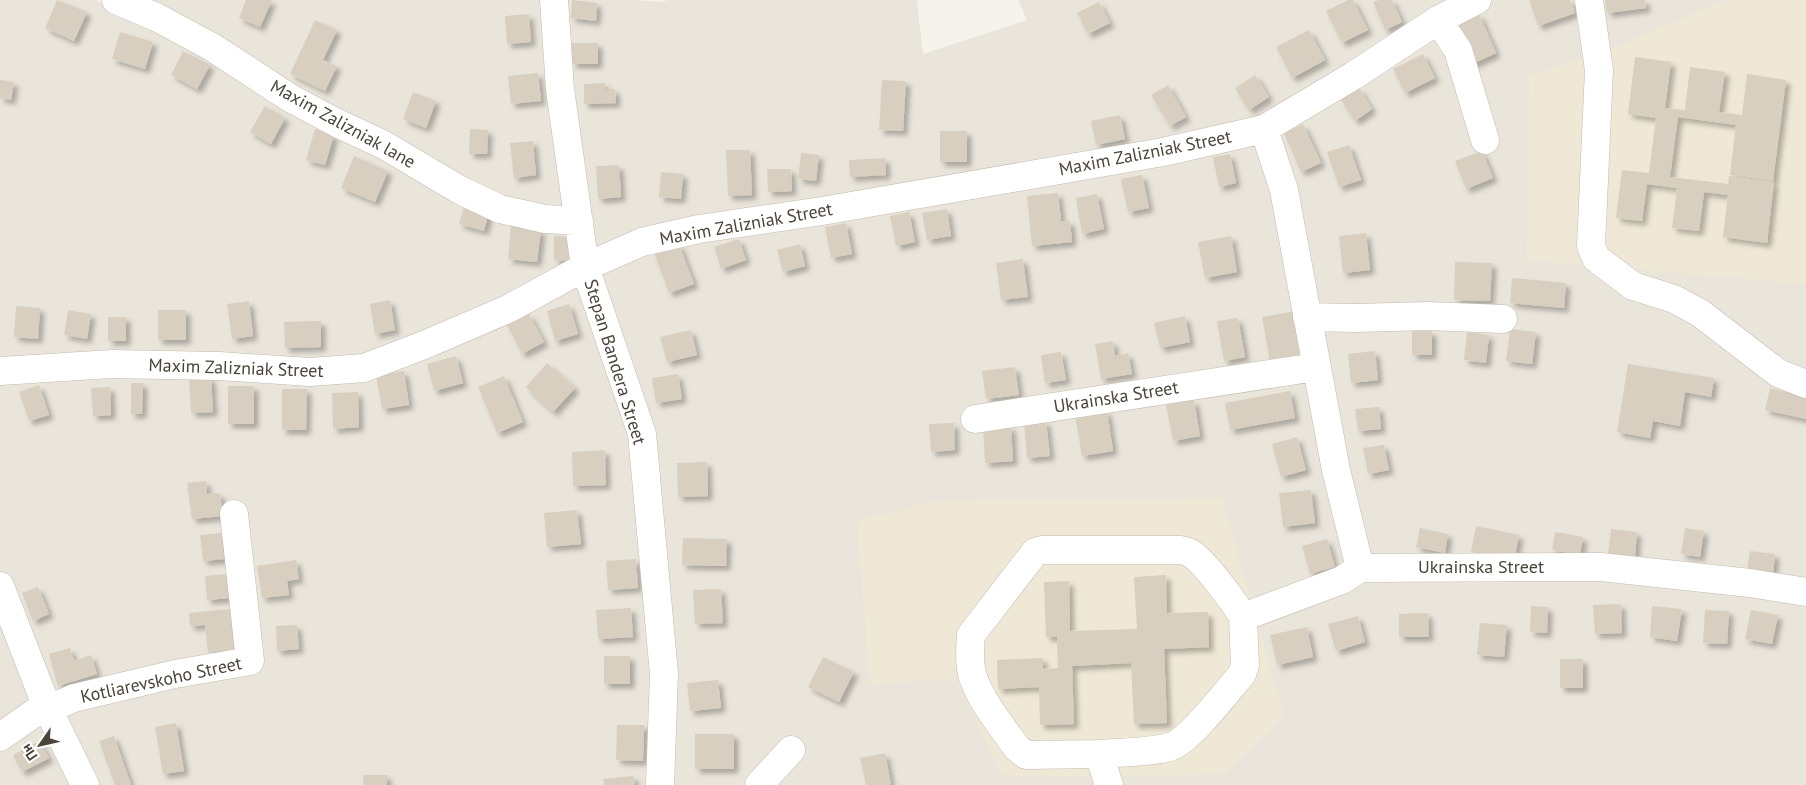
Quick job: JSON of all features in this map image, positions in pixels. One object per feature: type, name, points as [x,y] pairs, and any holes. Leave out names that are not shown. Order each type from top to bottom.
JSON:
[{"type":"street","name":"Maxim Zalizniak lane","points":[[116,0],[156,17],[212,47],[290,98],[337,124],[384,145],[460,190],[500,208],[545,219],[579,221]]},
{"type":"street","name":"Stepan Bandera Street","points":[[554,0],[560,89],[585,267],[642,434],[664,674],[660,785]]},
{"type":"street","name":"Maxim Zalizniak Street","points":[[0,371],[112,364],[218,366],[310,372],[364,368],[508,309],[585,267],[642,242],[699,229],[822,211],[1154,153],[1264,129],[1354,76],[1438,20],[1478,0]]},
{"type":"street","points":[[1588,0],[1599,70],[1591,246],[1596,258],[1633,286],[1674,299],[1700,313],[1778,373],[1806,384]]},
{"type":"street","points":[[1438,20],[1458,50],[1485,140]]},
{"type":"street","points":[[1243,617],[1342,580],[1360,568],[1336,470],[1284,190],[1264,129]]},
{"type":"street","points":[[1307,317],[1428,316],[1502,319]]},
{"type":"street","name":"Ukrainska Street","points":[[975,419],[1316,367]]},
{"type":"street","name":"Kotliarevskoho Street","points":[[46,705],[60,704],[74,698],[175,674],[250,661],[234,514]]},
{"type":"street","points":[[1042,550],[1181,550],[1192,553],[1238,608],[1243,617],[1245,666],[1242,674],[1186,738],[1173,746],[1099,754],[1026,755],[1017,748],[979,693],[972,673],[969,649],[970,635],[1035,552],[1042,550]]},
{"type":"street","name":"Ukrainska Street","points":[[1360,568],[1601,566],[1750,583],[1806,592]]},
{"type":"street","points":[[0,586],[46,705],[85,785]]},
{"type":"street","points":[[0,737],[46,705]]},
{"type":"street","points":[[759,785],[791,750]]},
{"type":"street","points":[[1099,754],[1109,785]]},
{"type":"shaded area","points":[[0,0],[96,0],[116,11],[127,0],[636,0],[659,2],[669,0],[917,0],[923,54],[1027,20],[1018,0],[1806,0],[1806,785],[0,785]]},
{"type":"shaded area","points":[[1724,0],[1806,0],[1806,284],[1527,260],[1529,75],[1605,52]]},
{"type":"shaded area","points":[[1222,498],[1284,716],[1225,774],[1011,777],[1000,771],[956,679],[870,684],[857,521],[913,508],[913,503]]},
{"type":"building","points":[[57,0],[87,12],[74,41],[45,28]]},
{"type":"building","points":[[246,0],[272,0],[260,27],[239,18]]},
{"type":"building","points":[[572,0],[597,3],[596,21],[571,18]]},
{"type":"building","points":[[1348,0],[1353,0],[1368,30],[1342,43],[1326,11]]},
{"type":"building","points":[[1392,0],[1402,22],[1385,30],[1373,2]]},
{"type":"building","points":[[1529,0],[1570,0],[1575,13],[1538,26]]},
{"type":"building","points":[[1605,0],[1645,0],[1646,8],[1607,13]]},
{"type":"building","points":[[1099,2],[1110,23],[1088,34],[1077,13]]},
{"type":"building","points":[[529,14],[531,42],[507,44],[505,16]]},
{"type":"building","points":[[1479,14],[1496,53],[1470,65],[1453,25]]},
{"type":"building","points":[[315,20],[337,30],[323,60],[337,66],[325,91],[290,74]]},
{"type":"building","points":[[1309,30],[1325,60],[1292,78],[1276,47]]},
{"type":"building","points":[[120,32],[153,42],[145,69],[112,59]]},
{"type":"building","points":[[572,43],[598,43],[598,64],[572,64]]},
{"type":"building","points":[[183,51],[210,65],[197,89],[171,75]]},
{"type":"building","points":[[1423,54],[1435,78],[1405,93],[1393,69]]},
{"type":"building","points":[[1635,57],[1671,62],[1665,108],[1685,110],[1690,67],[1725,72],[1719,112],[1742,115],[1747,74],[1786,80],[1773,181],[1730,175],[1736,125],[1678,117],[1670,177],[1728,184],[1729,176],[1774,182],[1767,243],[1723,237],[1728,195],[1704,192],[1699,231],[1672,228],[1677,188],[1647,184],[1642,221],[1616,218],[1622,170],[1649,173],[1656,118],[1628,114]]},
{"type":"building","points":[[538,73],[541,101],[511,104],[508,76]]},
{"type":"building","points":[[1255,75],[1269,97],[1249,110],[1235,88]]},
{"type":"building","points":[[0,80],[14,82],[11,100],[0,98]]},
{"type":"building","points":[[882,80],[906,81],[903,131],[879,130]]},
{"type":"building","points":[[605,83],[605,89],[615,89],[616,103],[584,104],[584,84]]},
{"type":"building","points":[[1168,85],[1186,117],[1170,126],[1151,95]]},
{"type":"building","points":[[1359,88],[1372,109],[1355,121],[1341,100]]},
{"type":"building","points":[[413,92],[436,101],[426,128],[403,119]]},
{"type":"building","points":[[265,106],[285,118],[271,144],[250,132]]},
{"type":"building","points":[[1120,115],[1125,139],[1096,145],[1091,121]]},
{"type":"building","points":[[1303,124],[1321,163],[1301,172],[1284,133]]},
{"type":"building","points":[[315,129],[334,135],[325,165],[306,160]]},
{"type":"building","points":[[470,129],[488,130],[487,154],[469,154]]},
{"type":"building","points":[[940,131],[967,131],[967,162],[940,162]]},
{"type":"building","points":[[533,141],[536,175],[514,178],[510,143]]},
{"type":"building","points":[[1349,145],[1361,180],[1339,187],[1327,152]]},
{"type":"building","points":[[726,150],[750,150],[752,195],[728,196]]},
{"type":"building","points":[[1482,151],[1493,178],[1466,189],[1455,161]]},
{"type":"building","points":[[801,153],[819,155],[816,181],[798,179]]},
{"type":"building","points":[[1230,154],[1236,183],[1219,187],[1213,157]]},
{"type":"building","points":[[354,156],[388,171],[375,202],[341,188]]},
{"type":"building","points":[[885,158],[886,175],[850,177],[849,160]]},
{"type":"building","points":[[619,165],[621,197],[598,199],[596,166]]},
{"type":"building","points":[[767,169],[791,169],[792,191],[768,192]]},
{"type":"building","points":[[661,172],[683,174],[681,199],[659,197]]},
{"type":"building","points":[[1142,175],[1149,208],[1128,212],[1121,179]]},
{"type":"building","points":[[1058,193],[1061,221],[1070,221],[1072,242],[1032,246],[1027,196]]},
{"type":"building","points":[[1097,194],[1104,229],[1082,234],[1076,198]]},
{"type":"building","points":[[466,200],[490,207],[484,231],[459,224]]},
{"type":"building","points":[[947,209],[951,236],[927,240],[922,213]]},
{"type":"building","points":[[909,212],[915,242],[896,246],[890,216]]},
{"type":"building","points":[[846,223],[852,254],[831,258],[825,227]]},
{"type":"building","points":[[511,226],[541,230],[537,262],[508,259]]},
{"type":"building","points":[[1366,233],[1370,270],[1343,273],[1339,236]]},
{"type":"building","points":[[554,236],[572,237],[572,261],[554,260]]},
{"type":"building","points":[[1231,236],[1237,272],[1205,278],[1198,242]]},
{"type":"building","points":[[739,239],[746,260],[721,269],[714,247]]},
{"type":"building","points":[[679,244],[694,284],[669,293],[654,253]]},
{"type":"building","points":[[800,244],[805,266],[783,272],[777,250]]},
{"type":"building","points":[[1023,259],[1028,297],[1001,300],[996,263]]},
{"type":"building","points":[[1455,262],[1492,263],[1490,301],[1454,300]]},
{"type":"building","points":[[1512,278],[1566,283],[1564,308],[1510,303]]},
{"type":"building","points":[[390,300],[395,330],[375,334],[370,304]]},
{"type":"building","points":[[249,301],[253,336],[232,339],[227,304]]},
{"type":"building","points":[[569,304],[578,334],[555,341],[547,311]]},
{"type":"building","points":[[16,306],[40,308],[38,339],[14,337]]},
{"type":"building","points":[[68,310],[91,314],[87,339],[64,335]]},
{"type":"building","points":[[158,310],[186,310],[186,340],[158,340]]},
{"type":"building","points":[[1295,311],[1303,356],[1270,361],[1262,317]]},
{"type":"building","points":[[529,314],[544,342],[522,354],[507,325]]},
{"type":"building","points":[[1185,316],[1190,342],[1160,348],[1154,323]]},
{"type":"building","points":[[108,317],[126,317],[126,341],[108,341]]},
{"type":"building","points":[[1238,318],[1245,357],[1224,361],[1217,321]]},
{"type":"building","points":[[321,321],[321,347],[285,348],[284,322]]},
{"type":"building","points":[[1510,329],[1536,332],[1532,364],[1506,361]]},
{"type":"building","points":[[691,330],[697,355],[667,362],[660,337]]},
{"type":"building","points":[[1412,331],[1432,331],[1432,355],[1412,355]]},
{"type":"building","points":[[1467,332],[1489,335],[1486,363],[1464,360]]},
{"type":"building","points":[[1113,341],[1115,356],[1128,353],[1132,374],[1101,379],[1095,344]]},
{"type":"building","points":[[1375,351],[1378,380],[1351,383],[1348,354]]},
{"type":"building","points":[[1061,352],[1066,380],[1045,383],[1041,355]]},
{"type":"building","points":[[456,356],[463,383],[434,391],[427,364]]},
{"type":"building","points":[[547,363],[575,388],[553,412],[526,387]]},
{"type":"building","points":[[1628,364],[1714,378],[1711,397],[1685,392],[1680,426],[1653,421],[1650,438],[1617,432]]},
{"type":"building","points":[[1015,367],[1019,395],[986,399],[982,371]]},
{"type":"building","points":[[404,371],[409,405],[382,409],[376,375]]},
{"type":"building","points":[[678,374],[682,399],[656,403],[652,378]]},
{"type":"building","points":[[504,376],[523,422],[497,433],[478,387]]},
{"type":"building","points":[[211,377],[213,412],[191,413],[189,379]]},
{"type":"building","points":[[131,383],[143,383],[142,414],[131,414]]},
{"type":"building","points":[[39,385],[49,415],[29,421],[19,392]]},
{"type":"building","points":[[228,386],[254,386],[254,424],[228,424]]},
{"type":"building","points":[[110,387],[111,415],[93,416],[91,388]]},
{"type":"building","points":[[1770,388],[1806,397],[1806,419],[1765,410]]},
{"type":"building","points":[[282,389],[307,389],[306,430],[282,430]]},
{"type":"building","points":[[1290,391],[1295,418],[1230,430],[1225,403]]},
{"type":"building","points":[[358,392],[359,427],[333,429],[332,393]]},
{"type":"building","points":[[1194,400],[1200,436],[1173,441],[1166,405]]},
{"type":"building","points":[[1379,407],[1381,429],[1358,431],[1355,409]]},
{"type":"building","points":[[1107,411],[1113,451],[1082,456],[1075,415]]},
{"type":"building","points":[[1046,421],[1050,456],[1027,458],[1024,423]]},
{"type":"building","points":[[954,423],[955,450],[931,452],[929,424]]},
{"type":"building","points":[[1011,426],[1013,461],[985,463],[983,428]]},
{"type":"building","points":[[1297,437],[1306,470],[1281,477],[1272,444]]},
{"type":"building","points":[[1384,445],[1389,470],[1368,474],[1363,448]]},
{"type":"building","points":[[605,450],[606,485],[573,486],[572,452]]},
{"type":"building","points":[[707,462],[708,496],[678,497],[677,463]]},
{"type":"building","points":[[206,481],[207,494],[220,493],[223,516],[192,519],[187,483]]},
{"type":"building","points":[[1311,490],[1315,523],[1283,527],[1279,493]]},
{"type":"building","points":[[577,510],[581,544],[547,547],[544,513]]},
{"type":"building","points":[[1476,526],[1519,535],[1514,561],[1471,552]]},
{"type":"building","points":[[1420,528],[1448,534],[1445,553],[1416,547]]},
{"type":"building","points":[[1685,528],[1704,531],[1700,557],[1681,554]]},
{"type":"building","points":[[1611,529],[1637,532],[1635,556],[1608,553]]},
{"type":"building","points":[[1555,532],[1583,537],[1580,555],[1552,550]]},
{"type":"building","points":[[221,533],[224,559],[203,561],[200,535]]},
{"type":"building","points":[[683,538],[727,539],[726,566],[682,565]]},
{"type":"building","points":[[1327,539],[1335,567],[1310,574],[1302,546]]},
{"type":"building","points":[[1750,551],[1775,554],[1773,574],[1747,571]]},
{"type":"building","points":[[636,559],[638,588],[608,590],[606,561]]},
{"type":"building","points":[[296,560],[299,579],[287,581],[289,595],[262,598],[257,566]]},
{"type":"building","points":[[228,574],[230,598],[207,600],[205,576]]},
{"type":"building","points":[[1166,575],[1167,613],[1208,612],[1209,647],[1164,649],[1167,723],[1134,724],[1131,663],[1072,666],[1074,724],[1040,725],[1039,687],[998,689],[997,660],[1043,658],[1043,669],[1058,668],[1057,637],[1046,637],[1044,582],[1069,581],[1070,631],[1137,629],[1134,577]]},
{"type":"building","points":[[38,587],[49,614],[33,621],[22,593]]},
{"type":"building","points":[[721,589],[723,623],[695,624],[693,590]]},
{"type":"building","points":[[1621,604],[1622,633],[1595,634],[1593,605]]},
{"type":"building","points":[[1531,606],[1548,607],[1547,633],[1530,632]]},
{"type":"building","points":[[1652,606],[1682,609],[1677,641],[1650,637]]},
{"type":"building","points":[[631,608],[633,637],[598,639],[596,610]]},
{"type":"building","points":[[230,609],[234,650],[208,652],[205,625],[190,626],[189,613]]},
{"type":"building","points":[[1705,610],[1729,611],[1727,644],[1703,643]]},
{"type":"building","points":[[1751,610],[1778,615],[1772,644],[1745,639]]},
{"type":"building","points":[[1428,613],[1429,637],[1399,637],[1399,614]]},
{"type":"building","points":[[1358,616],[1365,642],[1336,651],[1328,624]]},
{"type":"building","points":[[1480,623],[1507,625],[1504,657],[1477,655]]},
{"type":"building","points":[[297,625],[299,649],[277,651],[276,626]]},
{"type":"building","points":[[1307,627],[1313,657],[1277,665],[1270,635]]},
{"type":"building","points":[[70,648],[74,661],[91,655],[97,674],[58,686],[49,654]]},
{"type":"building","points":[[604,656],[630,656],[630,684],[604,684]]},
{"type":"building","points":[[823,657],[854,672],[839,702],[808,687]]},
{"type":"building","points":[[1560,659],[1583,659],[1583,688],[1560,688]]},
{"type":"building","points":[[718,680],[721,708],[690,711],[687,683]]},
{"type":"building","points":[[176,723],[184,771],[163,774],[155,727]]},
{"type":"building","points":[[617,725],[644,725],[643,761],[616,760]]},
{"type":"building","points":[[695,734],[734,734],[734,769],[695,769]]},
{"type":"building","points":[[114,736],[131,785],[115,785],[99,741]]},
{"type":"building","points":[[39,741],[49,758],[22,772],[13,755]]},
{"type":"building","points":[[885,753],[891,785],[866,785],[860,758]]},
{"type":"building","points":[[363,775],[387,775],[387,785],[364,785]]},
{"type":"building","points":[[634,776],[635,785],[604,785],[603,779]]}]
